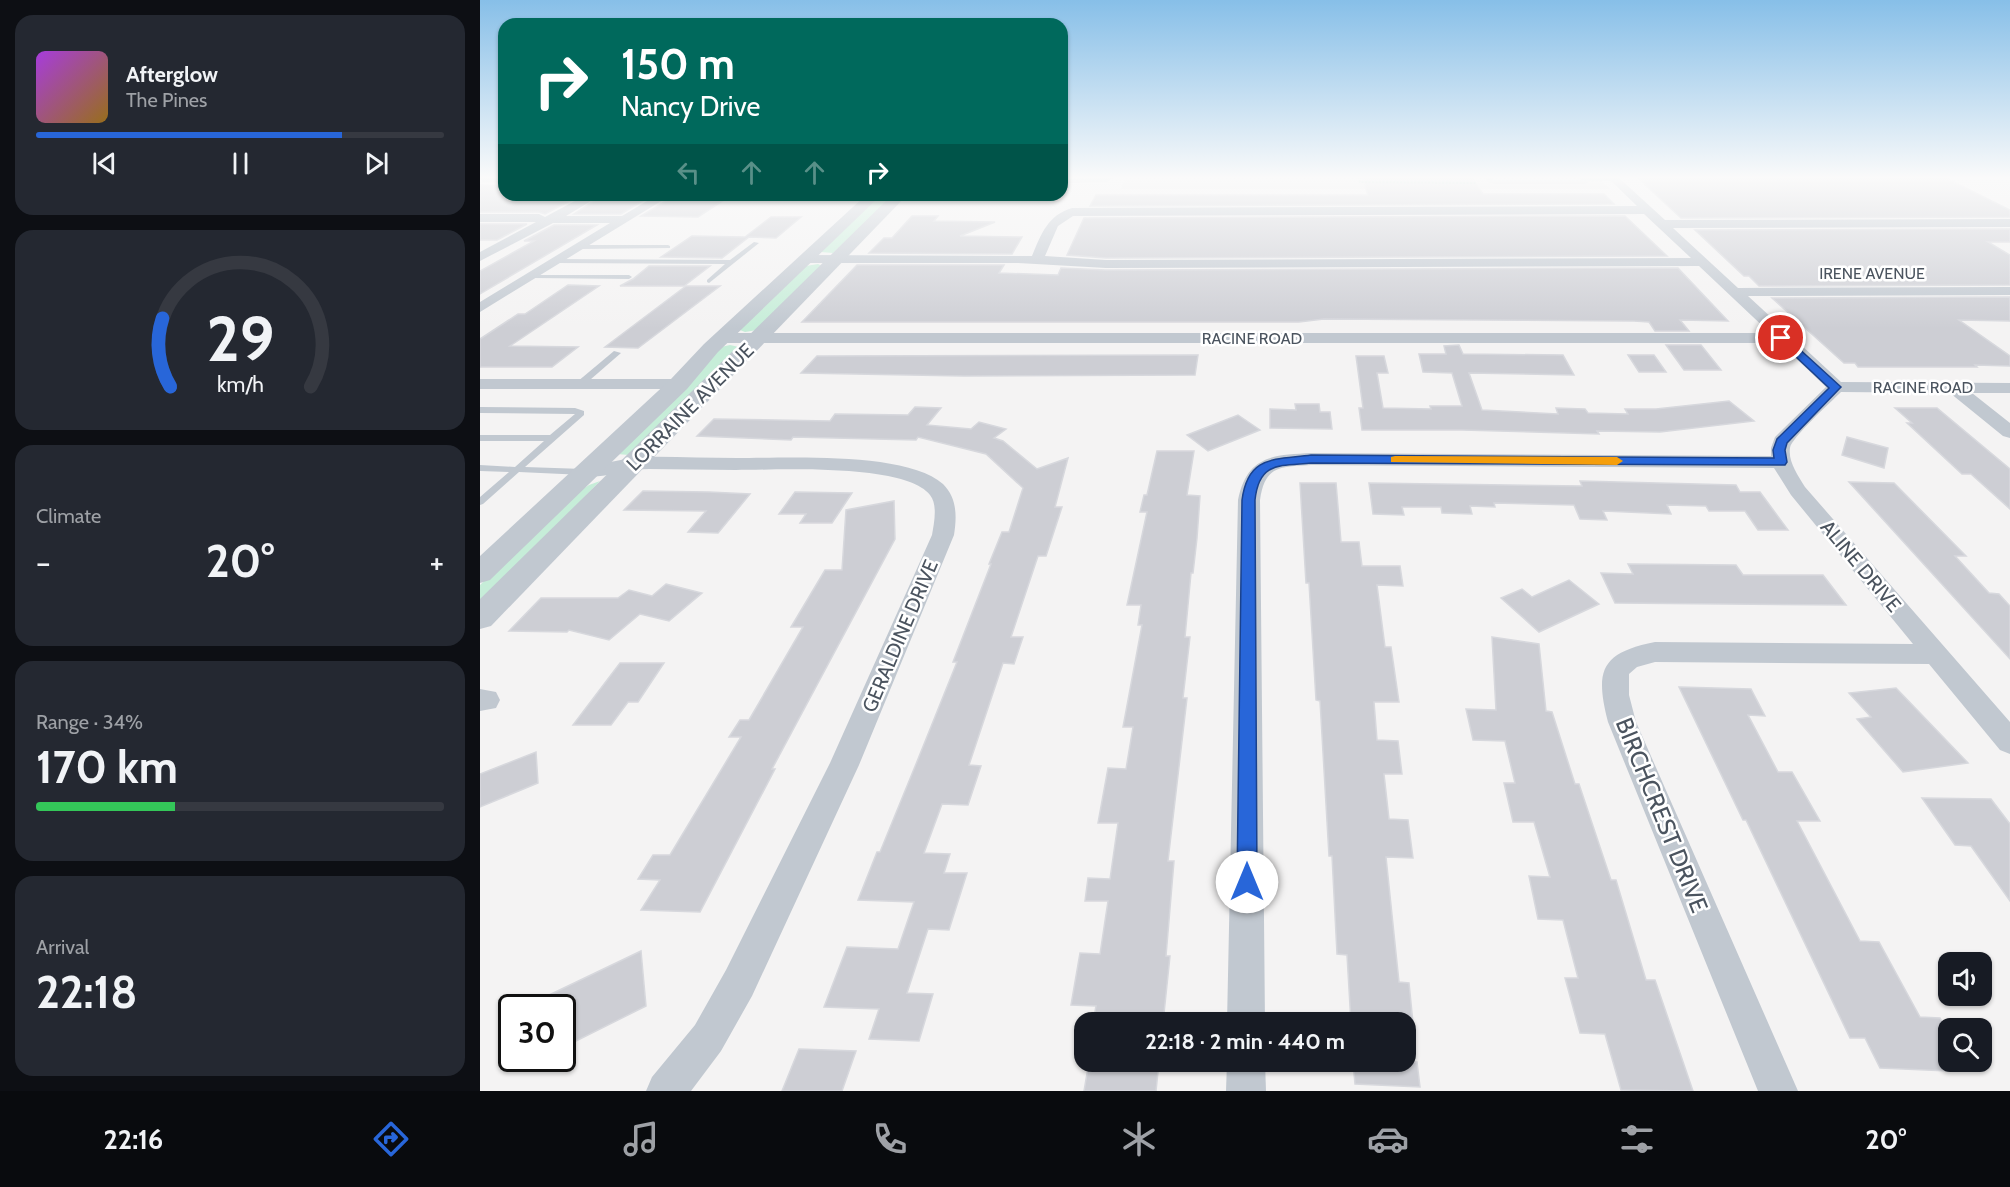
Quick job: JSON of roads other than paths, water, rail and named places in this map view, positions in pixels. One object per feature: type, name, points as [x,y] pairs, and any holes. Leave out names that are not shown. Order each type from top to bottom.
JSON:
[{"type":"street","points":[[480,257],[528,228]]},
{"type":"street","points":[[480,308],[611,228]]},
{"type":"street","name":"LORRAINE AVENUE","points":[[480,573],[680,384],[722,338],[839,228]]},
{"type":"street","name":"LORRAINE AVENUE","points":[[480,618],[868,228]]},
{"type":"street","points":[[1037,260],[1051,228]]},
{"type":"street","points":[[1246,1012],[1248,500],[1250,484],[1256,473],[1269,464],[1311,459],[1781,462],[1779,450],[1782,441],[1836,387],[1781,338],[1667,228]]},
{"type":"street","points":[[805,259],[1037,260],[1106,264],[1701,262]]},
{"type":"street","name":"IRENE AVENUE","points":[[1734,292],[2010,291]]},
{"type":"street","name":"RACINE ROAD","points":[[722,338],[1781,338]]},
{"type":"street","points":[[480,384],[680,384]]},
{"type":"street","name":"RACINE ROAD","points":[[1836,387],[2010,387]]},
{"type":"street","points":[[1953,387],[2010,432]]},
{"type":"street","name":"ALINE DRIVE","points":[[1781,462],[1798,491],[2010,742]]},
{"type":"street","name":"GERALDINE DRIVE","points":[[587,472],[634,463],[839,465],[899,472],[931,484],[940,493],[945,505],[946,521],[943,535],[844,765],[739,983],[708,1038],[666,1091]]},
{"type":"street","name":"BIRCHCREST DRIVE","points":[[1778,1091],[1622,722],[1615,697],[1616,671],[1634,654],[1655,652],[1936,654]]},
{"type":"street","points":[[1246,1072],[1246,1091]]},
{"type":"lane","points":[[709,281],[756,243]]},
{"type":"lane","points":[[580,247],[668,247]]},
{"type":"lane","points":[[557,261],[731,262]]},
{"type":"lane","points":[[533,276],[629,277]]},
{"type":"lane","points":[[580,384],[617,353]]},
{"type":"lane","points":[[480,410],[575,411],[581,413],[480,502]]},
{"type":"lane","points":[[480,438],[554,438]]},
{"type":"lane","points":[[480,468],[587,472]]}]
